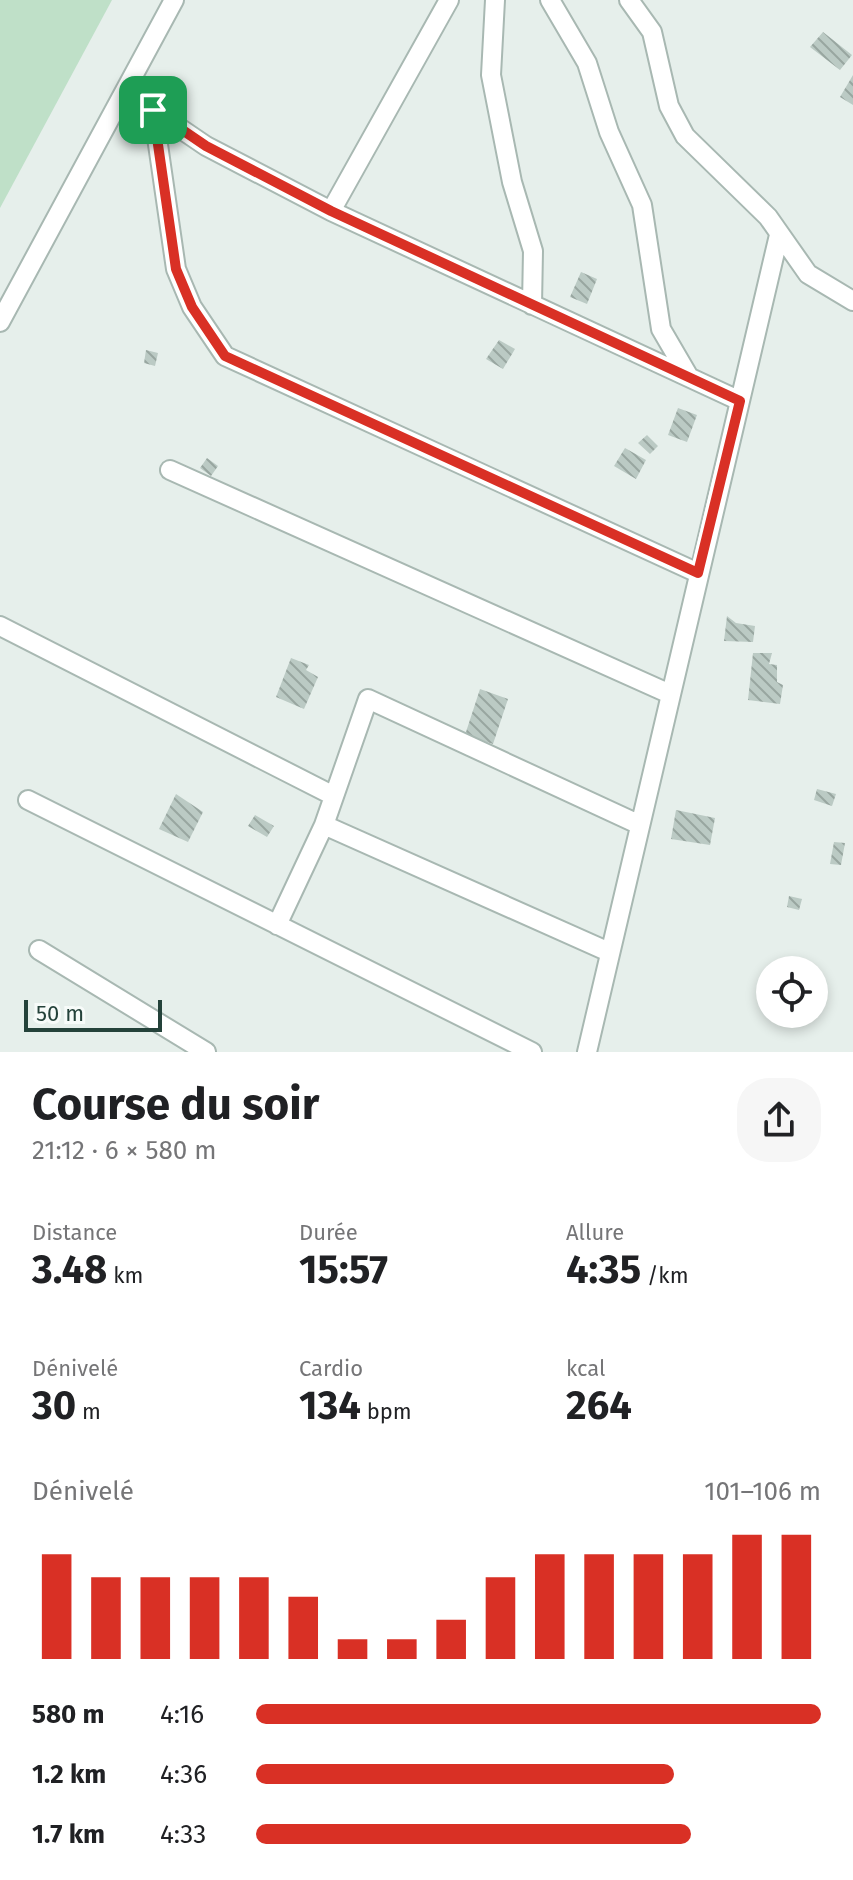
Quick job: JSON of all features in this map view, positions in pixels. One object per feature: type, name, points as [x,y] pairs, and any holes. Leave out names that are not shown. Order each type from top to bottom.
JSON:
[{"type":"street","points":[[0,322],[174,0]]},
{"type":"street","points":[[331,211],[449,0]]},
{"type":"street","points":[[495,0],[491,75],[512,182],[533,251],[532,305]]},
{"type":"street","points":[[550,0],[587,63],[609,132],[642,205],[661,329],[689,377]]},
{"type":"street","points":[[629,0],[652,32],[669,106],[685,136],[768,217],[808,274],[853,301]]},
{"type":"street","points":[[125,91],[206,146],[331,211],[740,401]]},
{"type":"street","points":[[153,110],[176,269],[192,307],[225,356],[698,573]]},
{"type":"street","points":[[587,1052],[638,824],[779,235]]},
{"type":"street","points":[[170,470],[670,694]]},
{"type":"street","points":[[0,626],[334,796]]},
{"type":"street","points":[[277,925],[324,825],[368,699],[638,824]]},
{"type":"street","points":[[28,800],[532,1052]]},
{"type":"street","points":[[324,825],[609,952]]},
{"type":"street","points":[[39,950],[206,1052]]},
{"type":"green space","points":[[0,0],[112,0],[0,208]]},
{"type":"building","points":[[823,32],[852,55],[840,70],[810,47]]},
{"type":"building","points":[[853,75],[853,105],[840,97]]},
{"type":"building","points":[[581,272],[597,279],[587,304],[570,297]]},
{"type":"building","points":[[499,340],[515,349],[503,369],[486,359]]},
{"type":"building","points":[[146,350],[158,353],[155,366],[144,363]]},
{"type":"building","points":[[678,408],[697,415],[687,442],[668,435]]},
{"type":"building","points":[[647,435],[658,446],[650,454],[638,443]]},
{"type":"building","points":[[625,448],[646,460],[636,479],[614,466]]},
{"type":"building","points":[[207,458],[218,466],[211,476],[200,468]]},
{"type":"building","points":[[727,616],[736,623],[755,626],[753,642],[724,641]]},
{"type":"building","points":[[753,653],[772,653],[769,664],[777,665],[777,682],[783,685],[780,704],[748,700]]},
{"type":"building","points":[[291,658],[309,665],[306,670],[318,677],[304,709],[276,697]]},
{"type":"building","points":[[480,689],[508,699],[493,744],[465,735]]},
{"type":"building","points":[[817,789],[836,794],[832,806],[814,800]]},
{"type":"building","points":[[176,794],[203,812],[188,842],[159,829]]},
{"type":"building","points":[[676,810],[715,818],[710,845],[671,839]]},
{"type":"building","points":[[255,815],[274,826],[267,837],[248,826]]},
{"type":"building","points":[[834,842],[845,843],[841,865],[830,864]]},
{"type":"building","points":[[789,896],[802,899],[799,910],[787,907]]},
{"type":"route","points":[[153,110],[206,146],[331,211],[740,401],[698,573],[225,356],[192,307],[176,269],[153,110]]}]
